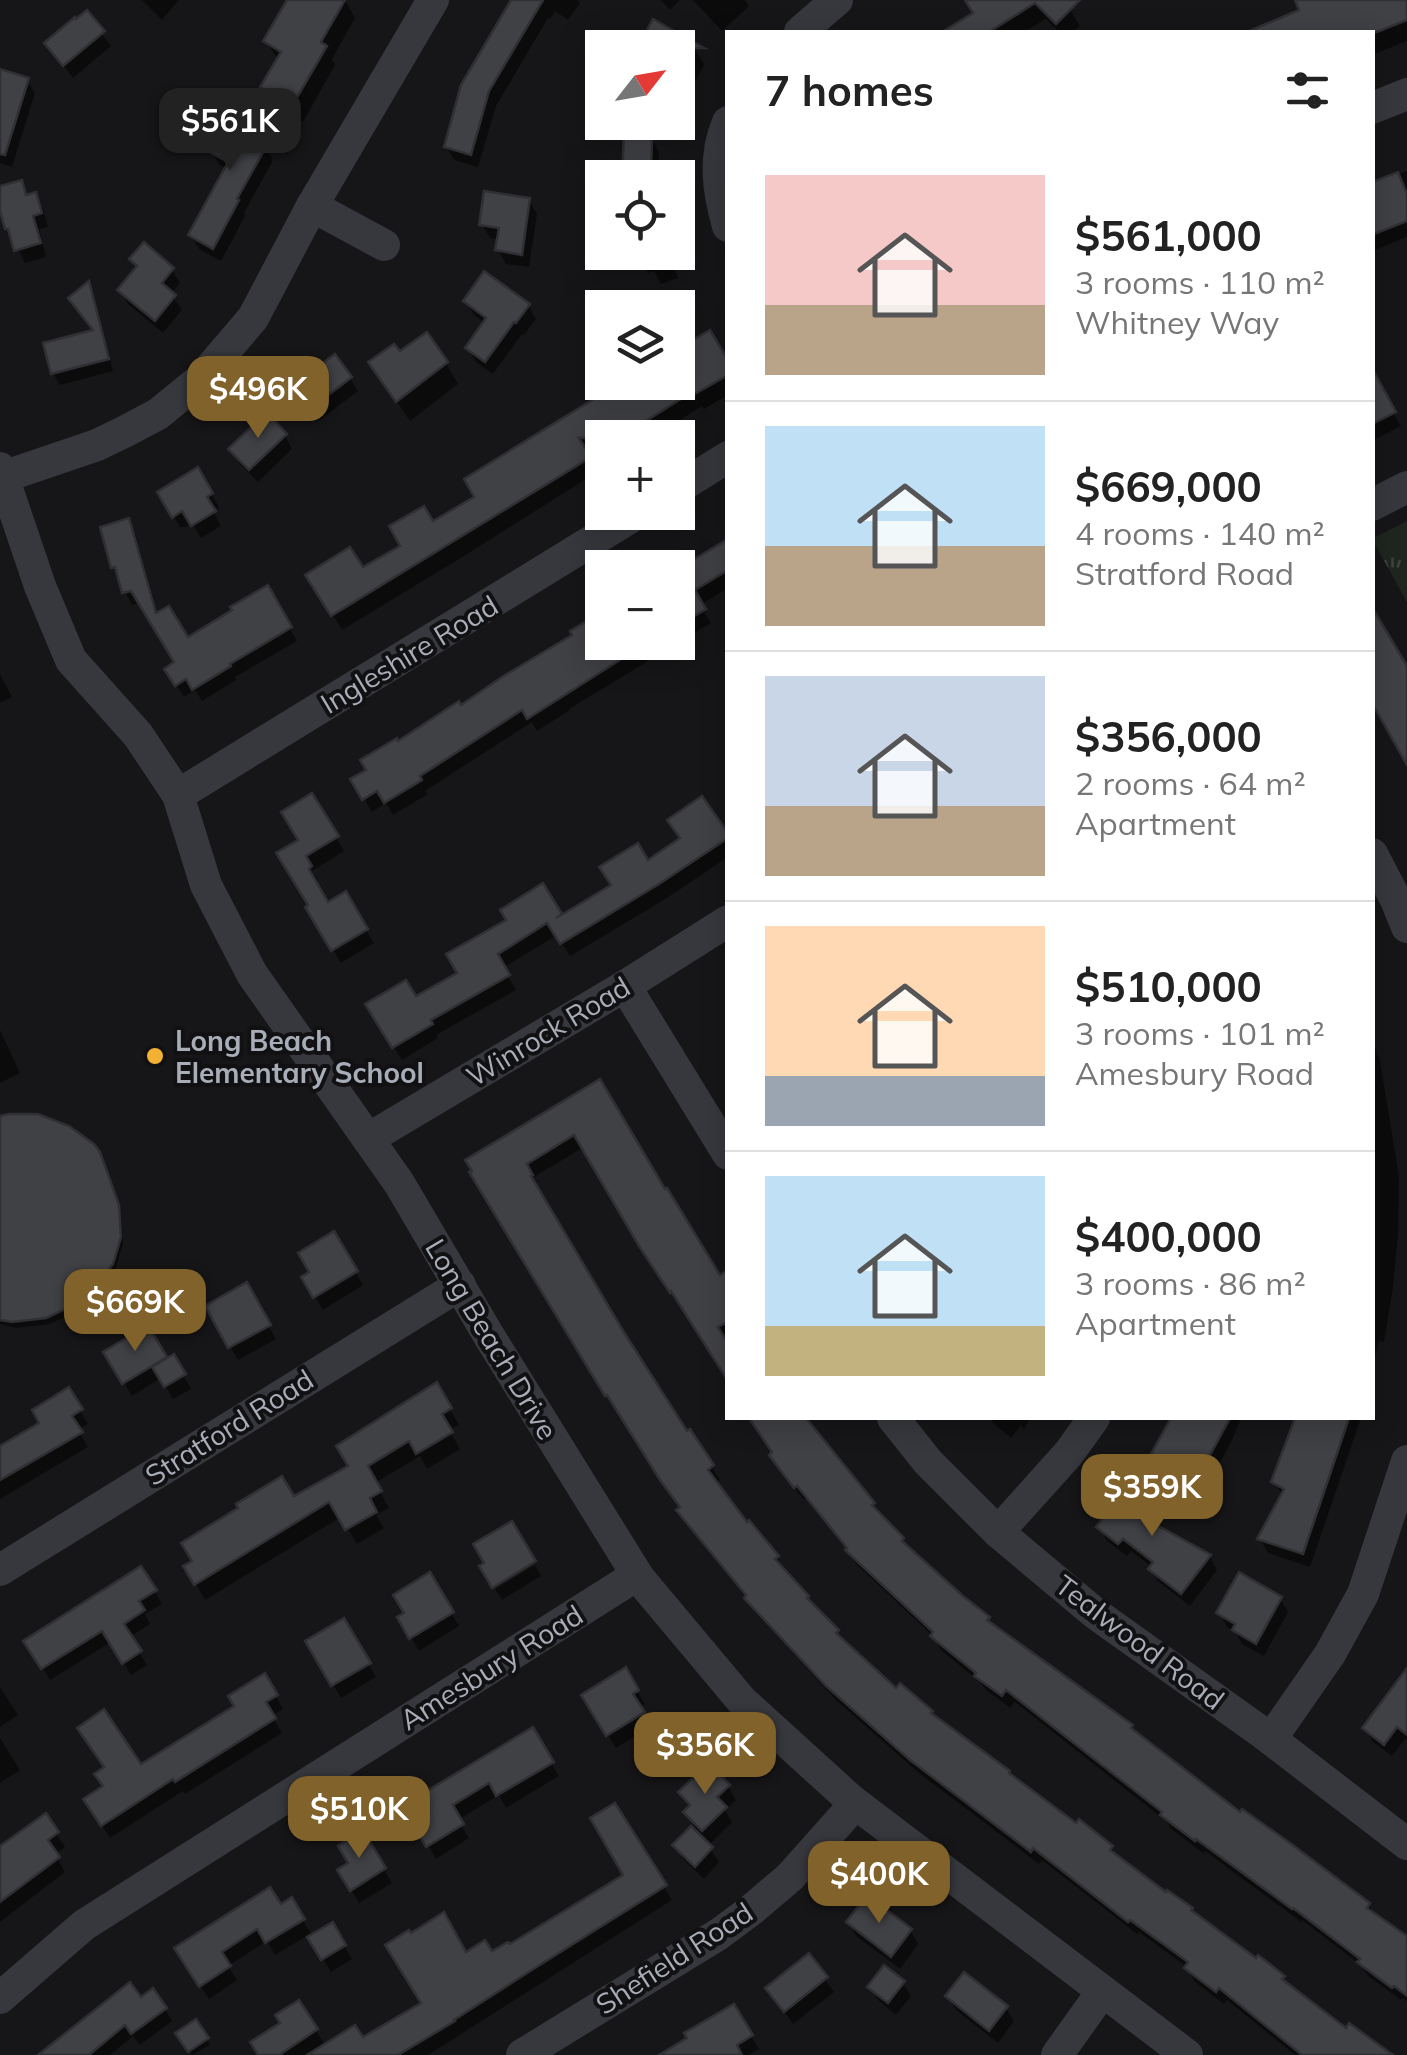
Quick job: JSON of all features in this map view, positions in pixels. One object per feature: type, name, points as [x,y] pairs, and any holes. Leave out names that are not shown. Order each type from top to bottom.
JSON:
[{"type":"street","points":[[1,472],[96,445],[158,414],[201,380],[253,318],[312,206],[433,0]]},
{"type":"street","points":[[802,30],[837,0]]},
{"type":"street","points":[[1375,107],[1407,94]]},
{"type":"street","points":[[725,131],[718,166],[718,187],[725,214]]},
{"type":"street","points":[[312,206],[384,246]]},
{"type":"street","points":[[695,477],[725,459]]},
{"type":"street","name":"Long Beach Drive","points":[[1,472],[40,586],[72,660],[138,735],[178,795],[206,885],[252,974],[399,1183],[636,1575],[742,1701],[855,1804],[1187,2055]]},
{"type":"street","points":[[1375,503],[1407,487]]},
{"type":"street","name":"Ingleshire Road","points":[[178,795],[610,530]]},
{"type":"street","points":[[1375,860],[1407,927]]},
{"type":"street","name":"Winrock Road","points":[[368,1139],[725,923]]},
{"type":"street","points":[[625,986],[725,1149]]},
{"type":"street","name":"Stratford Road","points":[[0,1570],[460,1285]]},
{"type":"street","name":"Tealwood Road","points":[[895,1420],[928,1462],[998,1532],[1096,1614],[1271,1739],[1407,1844]]},
{"type":"street","points":[[998,1532],[1092,1420]]},
{"type":"street","points":[[1271,1739],[1330,1654],[1363,1594],[1407,1462]]},
{"type":"street","name":"Amesbury Road","points":[[0,1998],[84,1925],[636,1575]]},
{"type":"street","name":"Shefield Road","points":[[522,2055],[750,1911],[790,1877],[855,1804]]},
{"type":"street","points":[[1057,2055],[1102,1992]]},
{"type":"green space","points":[[1407,521],[1407,602],[1375,544],[1375,537]]},
{"type":"building","points":[[287,0],[345,0],[321,42],[327,46],[292,106],[260,87],[281,52],[263,41]]},
{"type":"building","points":[[511,0],[543,0],[489,91],[471,155],[444,147],[461,85]]},
{"type":"building","points":[[965,0],[1080,0],[1056,24],[1035,3],[992,30],[945,30],[973,13]]},
{"type":"building","points":[[1295,0],[1407,0],[1407,20],[1377,32],[1252,30],[1299,10]]},
{"type":"building","points":[[87,10],[105,31],[63,66],[44,43]]},
{"type":"building","points":[[653,19],[672,30],[647,30]]},
{"type":"building","points":[[0,69],[29,78],[5,155],[0,154]]},
{"type":"building","points":[[236,102],[262,116],[251,135],[267,145],[213,249],[188,235],[228,162],[208,151]]},
{"type":"building","points":[[624,140],[652,140],[651,160],[623,160]]},
{"type":"building","points":[[1398,172],[1407,194],[1407,221],[1375,234],[1375,181]]},
{"type":"building","points":[[22,180],[26,195],[36,192],[42,213],[33,216],[41,243],[14,251],[0,211],[0,186]]},
{"type":"building","points":[[484,191],[530,198],[522,255],[495,250],[499,228],[479,225]]},
{"type":"building","points":[[144,242],[174,268],[162,283],[176,295],[155,321],[117,290],[137,266],[129,259]]},
{"type":"building","points":[[484,271],[530,304],[485,362],[465,348],[486,318],[463,301]]},
{"type":"building","points":[[89,281],[109,359],[51,374],[43,343],[93,330],[68,298]]},
{"type":"building","points":[[710,330],[725,355],[725,377],[695,394],[695,339]]},
{"type":"building","points":[[427,332],[448,362],[396,402],[368,362],[394,344],[400,351]]},
{"type":"building","points":[[335,354],[352,377],[311,408],[293,385]]},
{"type":"building","points":[[1375,374],[1396,412],[1375,422]]},
{"type":"building","points":[[592,400],[679,400],[648,420],[585,420],[585,438],[579,438],[585,448],[585,461],[331,616],[305,575],[350,547],[363,567],[400,546],[389,526],[424,506],[433,521],[474,497],[464,479]]},
{"type":"building","points":[[267,412],[287,434],[249,470],[228,449]]},
{"type":"building","points":[[198,467],[213,493],[207,497],[216,511],[191,526],[182,511],[172,518],[157,492]]},
{"type":"building","points":[[129,518],[156,613],[169,606],[188,637],[268,585],[292,627],[192,690],[186,679],[175,686],[164,669],[174,662],[131,591],[122,593],[115,567],[111,568],[100,527]]},
{"type":"building","points":[[725,541],[725,572],[695,590],[695,559]]},
{"type":"building","points":[[695,590],[706,609],[695,616]]},
{"type":"building","points":[[1375,612],[1407,666],[1407,765],[1375,708]]},
{"type":"building","points":[[585,622],[585,660],[620,660],[527,719],[522,710],[384,803],[377,791],[362,800],[350,779],[366,770],[360,760],[397,738],[398,741],[459,701],[461,705],[572,635],[570,631]]},
{"type":"building","points":[[312,793],[339,836],[306,856],[312,866],[309,869],[328,902],[346,891],[368,929],[331,951],[276,853],[298,840],[281,812]]},
{"type":"building","points":[[702,796],[725,829],[725,840],[560,944],[547,923],[498,954],[510,975],[431,1020],[433,1024],[392,1048],[365,1004],[406,980],[416,996],[457,973],[446,954],[506,920],[500,910],[543,883],[562,914],[556,918],[611,885],[599,867],[638,843],[648,860],[680,838],[667,820]]},
{"type":"building","points":[[600,1079],[720,1275],[725,1272],[725,1324],[718,1327],[725,1338],[725,1376],[639,1246],[574,1135],[527,1164],[531,1176],[625,1334],[687,1431],[690,1429],[714,1465],[708,1470],[747,1522],[779,1556],[775,1559],[839,1630],[836,1633],[896,1688],[900,1683],[931,1713],[1009,1773],[1113,1846],[1110,1850],[1256,1958],[1258,1955],[1285,1976],[1282,1979],[1346,2028],[1349,2023],[1393,2055],[1302,2055],[1219,1988],[1216,1992],[1184,1968],[1188,1962],[1128,1922],[1033,1848],[1031,1852],[910,1760],[826,1686],[744,1598],[746,1595],[676,1510],[680,1507],[605,1396],[465,1160]]},
{"type":"building","points":[[38,1114],[69,1126],[94,1144],[119,1205],[121,1237],[113,1264],[97,1285],[72,1306],[46,1318],[12,1322],[0,1320],[0,1116]]},
{"type":"building","points":[[334,1231],[358,1271],[313,1298],[301,1277],[309,1272],[298,1253]]},
{"type":"building","points":[[247,1282],[271,1325],[228,1348],[205,1306]]},
{"type":"building","points":[[148,1325],[167,1357],[122,1384],[103,1352]]},
{"type":"building","points":[[174,1354],[186,1374],[164,1387],[152,1367]]},
{"type":"building","points":[[437,1382],[452,1408],[442,1414],[453,1432],[416,1454],[409,1441],[368,1466],[382,1491],[370,1498],[377,1512],[345,1530],[329,1502],[194,1585],[183,1566],[192,1561],[181,1543],[282,1476],[294,1496],[348,1466],[336,1446]]},
{"type":"building","points":[[69,1387],[83,1409],[72,1416],[83,1432],[0,1480],[0,1446],[39,1423],[32,1410]]},
{"type":"building","points":[[750,1420],[808,1420],[875,1503],[872,1505],[904,1538],[902,1541],[990,1617],[987,1620],[1133,1725],[1131,1728],[1240,1812],[1242,1809],[1370,1903],[1367,1908],[1407,1936],[1407,1996],[1357,1962],[1360,1959],[1293,1908],[1160,1815],[1162,1812],[1006,1690],[1002,1696],[974,1676],[976,1673],[930,1636],[933,1632],[845,1550],[769,1455],[772,1452]]},
{"type":"building","points":[[1170,1420],[1229,1420],[1196,1481],[1150,1456]]},
{"type":"building","points":[[1294,1420],[1348,1420],[1303,1554],[1257,1539],[1284,1489],[1271,1482]]},
{"type":"building","points":[[1143,1464],[1150,1469],[1131,1511],[1211,1555],[1181,1594],[1148,1569],[1153,1562],[1123,1539],[1118,1544],[1096,1527]]},
{"type":"building","points":[[512,1521],[536,1561],[492,1588],[479,1566],[484,1563],[473,1544]]},
{"type":"building","points":[[141,1566],[157,1590],[139,1601],[145,1610],[124,1624],[142,1651],[122,1664],[102,1631],[41,1669],[23,1641]]},
{"type":"building","points":[[430,1572],[454,1612],[409,1639],[397,1617],[404,1613],[393,1595]]},
{"type":"building","points":[[1239,1572],[1282,1597],[1256,1644],[1232,1630],[1235,1624],[1216,1613]]},
{"type":"building","points":[[344,1618],[371,1663],[331,1686],[305,1641]]},
{"type":"building","points":[[626,1667],[639,1690],[633,1694],[645,1712],[606,1736],[581,1695]]},
{"type":"building","points":[[1407,1668],[1407,1735],[1397,1727],[1384,1745],[1362,1728]]},
{"type":"building","points":[[265,1673],[278,1695],[266,1702],[276,1718],[101,1826],[83,1799],[103,1786],[94,1774],[104,1767],[77,1728],[104,1709],[141,1764],[234,1706],[228,1696]]},
{"type":"building","points":[[533,1727],[554,1762],[496,1796],[489,1783],[453,1805],[464,1824],[426,1847],[402,1806]]},
{"type":"building","points":[[709,1763],[730,1785],[717,1797],[727,1807],[702,1831],[683,1812],[690,1805],[678,1792]]},
{"type":"building","points":[[615,1803],[667,1885],[398,2055],[307,2055],[355,2025],[363,2037],[421,2003],[385,1945],[409,1930],[411,1933],[444,1912],[466,1952],[485,1940],[492,1951],[623,1875],[590,1818]]},
{"type":"building","points":[[46,1813],[59,1832],[48,1840],[60,1857],[0,1902],[0,1846]]},
{"type":"building","points":[[691,1826],[713,1847],[695,1867],[672,1845]]},
{"type":"building","points":[[363,1830],[386,1868],[350,1891],[337,1870],[348,1863],[338,1846]]},
{"type":"building","points":[[270,1887],[281,1904],[292,1897],[305,1919],[265,1943],[257,1929],[222,1952],[231,1966],[199,1987],[174,1948]]},
{"type":"building","points":[[867,1895],[912,1929],[891,1957],[846,1922]]},
{"type":"building","points":[[333,1922],[346,1945],[321,1960],[307,1937]]},
{"type":"building","points":[[809,1953],[828,1977],[784,2012],[765,1988]]},
{"type":"building","points":[[884,1965],[905,1981],[888,2003],[867,1987]]},
{"type":"building","points":[[964,1972],[1008,2006],[989,2031],[945,1996]]},
{"type":"building","points":[[130,1982],[141,1997],[153,1988],[167,2008],[131,2034],[125,2025],[89,2055],[38,2055]]},
{"type":"building","points":[[299,2000],[318,2029],[279,2055],[258,2055],[250,2042],[280,2023],[275,2015]]},
{"type":"building","points":[[734,2004],[753,2035],[737,2045],[742,2055],[659,2055],[687,2038],[684,2033]]},
{"type":"building","points":[[196,2019],[209,2038],[188,2052],[175,2033]]},
{"type":"place","name":"Long Beach Elementary School","points":[[155,1056]]}]
